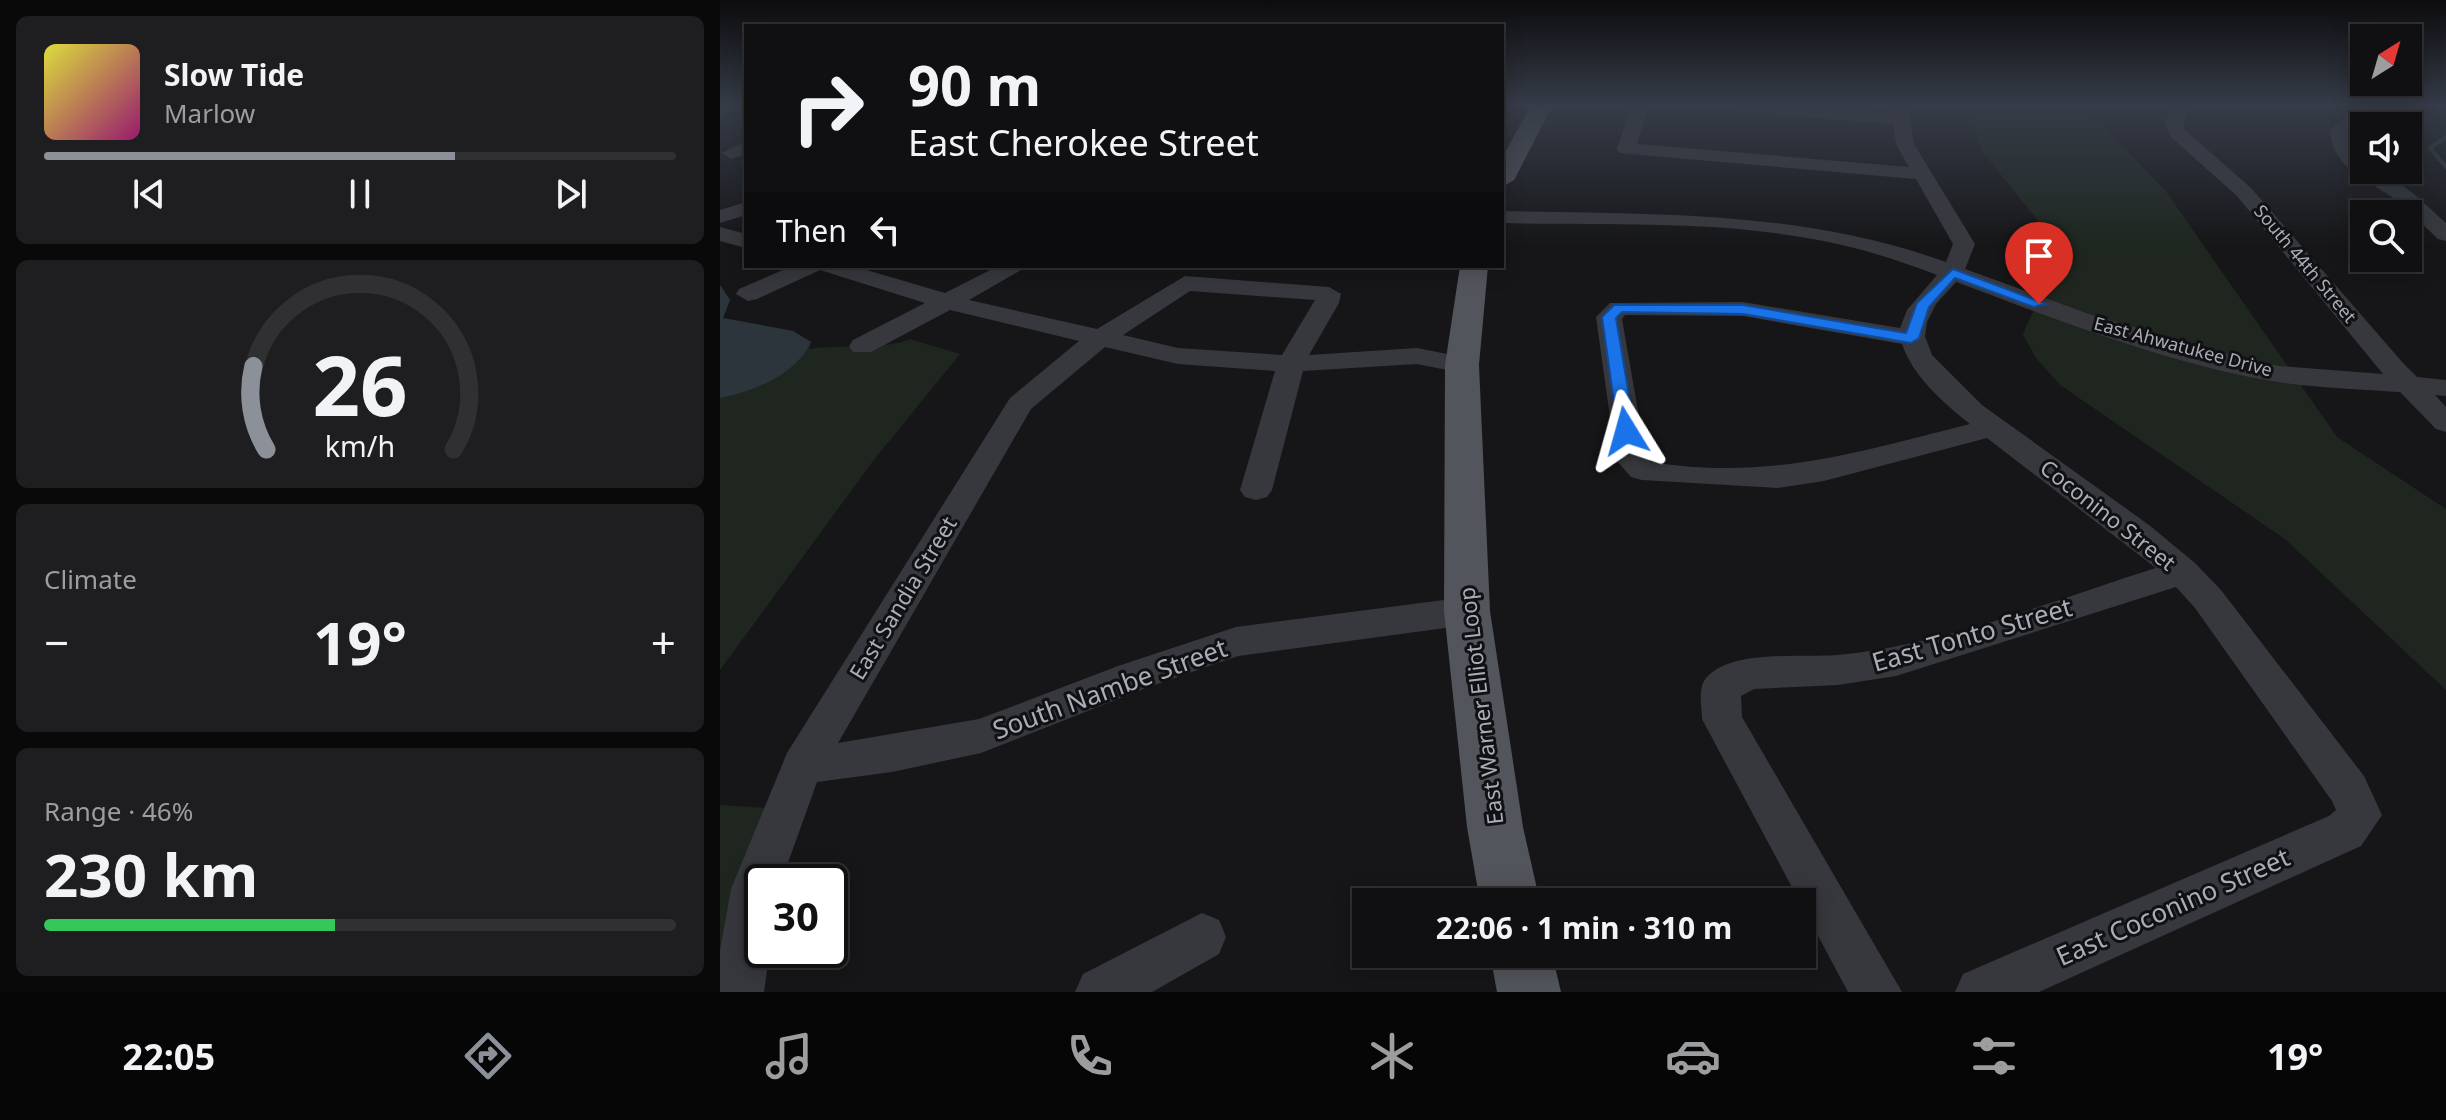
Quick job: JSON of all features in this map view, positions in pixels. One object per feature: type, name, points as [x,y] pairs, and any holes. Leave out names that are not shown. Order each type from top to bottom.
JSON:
[{"type":"main road","name":"East Warner Elliot Loop","points":[[1474,268],[1462,365],[1467,611],[1495,827],[1507,888]]},
{"type":"main road","points":[[1524,968],[1529,992]]},
{"type":"street","points":[[1677,153],[1923,174]]},
{"type":"street","points":[[1911,153],[1964,244],[1962,260],[1922,306],[1911,338],[1743,309],[1619,308],[1609,317],[1631,460],[1642,470],[1660,473],[1778,478],[1824,471],[1993,427]]},
{"type":"street","name":"South 44th Street","points":[[2200,153],[2244,192],[2407,384],[2446,423]]},
{"type":"street","points":[[2344,153],[2446,234]]},
{"type":"street","points":[[720,217],[744,209]]},
{"type":"street","name":"East Ahwatukee Drive","points":[[1504,217],[1709,221],[1777,227],[1848,239],[2080,319],[2235,365],[2279,374],[2446,388]]},
{"type":"street","points":[[720,234],[744,240]]},
{"type":"street","points":[[748,294],[806,268]]},
{"type":"street","points":[[835,268],[1164,371],[1288,372],[1416,378],[1462,365]]},
{"type":"street","points":[[862,346],[1012,268]]},
{"type":"street","name":"East Sandia Street","points":[[738,992],[755,889],[802,766],[1020,404],[1088,346],[1185,283],[1329,294],[1328,304],[1297,349],[1288,372]]},
{"type":"street","name":"Coconino Street","points":[[1911,338],[1927,371],[1993,427],[2140,535],[2183,572],[2208,599],[2349,790],[2360,815]]},
{"type":"street","points":[[1256,490],[1288,372]]},
{"type":"street","name":"East Tonto Street","points":[[1876,992],[1722,719],[1721,688],[1748,674],[1838,670],[1896,661],[2183,572]]},
{"type":"street","name":"South Nambe Street","points":[[802,766],[892,754],[981,736],[1132,677],[1236,642],[1467,611]]},
{"type":"street","name":"East Coconino Street","points":[[1981,992],[2345,831],[2360,815]]},
{"type":"street","points":[[1101,992],[1202,937]]},
{"type":"shaded area","points":[[1984,153],[2129,153],[2165,190],[2337,437],[2446,509],[2446,690],[2285,539],[2060,385],[2036,358],[2023,335],[2063,266],[2034,216]]},
{"type":"shaded area","points":[[720,285],[730,300],[723,318],[793,331],[811,342],[809,349],[889,344],[910,339],[960,354],[873,461],[720,670]]},
{"type":"shaded area","points":[[720,285],[730,300],[723,318],[793,331],[811,342],[796,363],[773,380],[720,398]]},
{"type":"shaded area","points":[[720,805],[784,809],[765,864],[744,864],[744,923],[720,992]]},
{"type":"waterway","points":[[2434,153],[2446,167]]},
{"type":"route","points":[[1626,431],[1609,317],[1619,308],[1743,309],[1911,338],[1922,306],[1953,273],[2039,304]]}]
